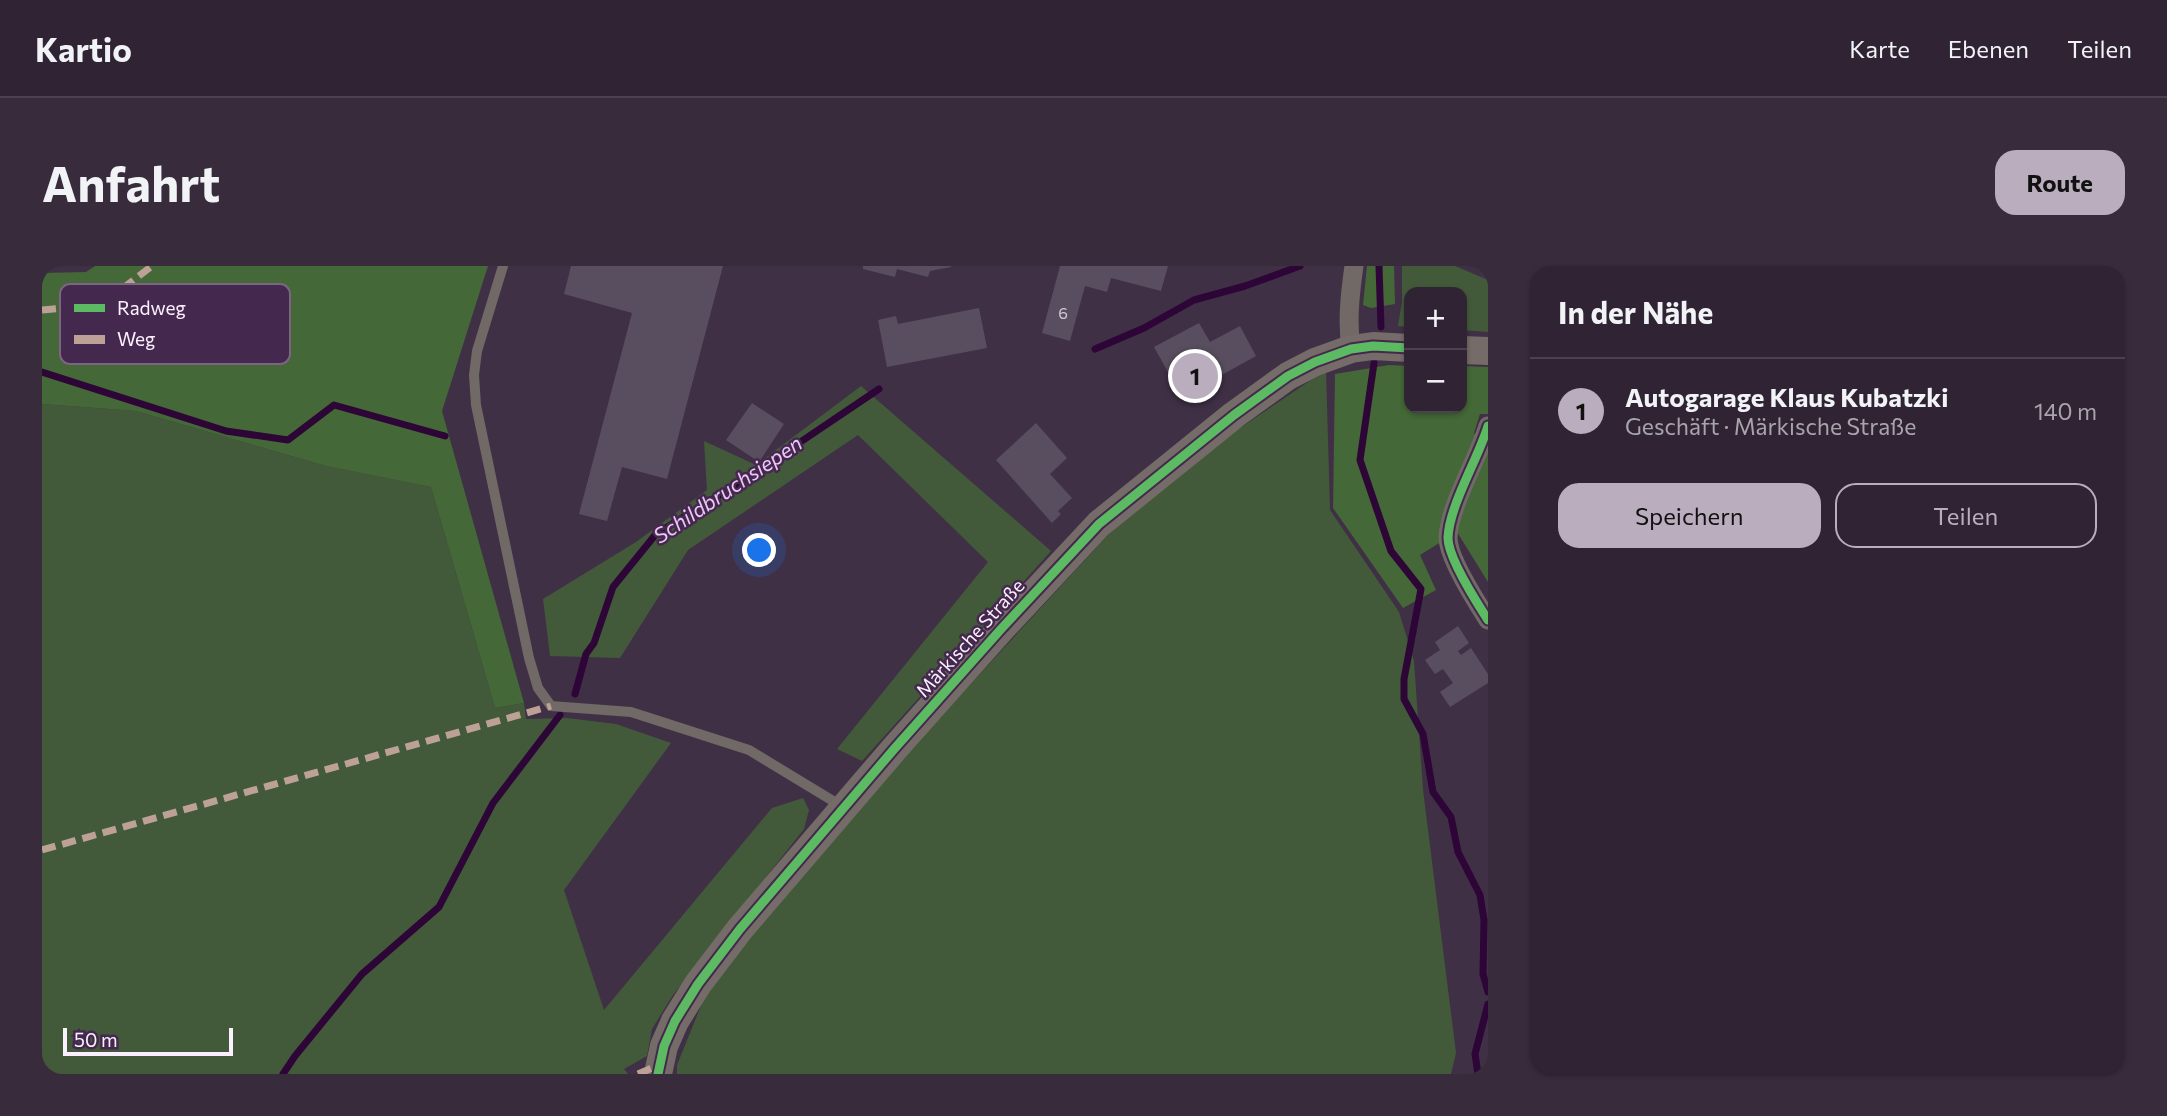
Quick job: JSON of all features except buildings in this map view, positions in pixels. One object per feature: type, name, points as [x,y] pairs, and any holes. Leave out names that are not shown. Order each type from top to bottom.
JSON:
[{"type":"main road","name":"Märkische Straße","points":[[658,1074],[664,1046],[675,1021],[698,984],[740,929],[843,807],[1002,628],[1099,524],[1224,423],[1288,376],[1315,362],[1351,349],[1373,346],[1404,348]]},
{"type":"main road","points":[[1467,350],[1488,351]]},
{"type":"street","points":[[1351,349],[1348,331],[1354,266]]},
{"type":"street","points":[[1488,426],[1452,514],[1448,540],[1461,575],[1488,620]]},
{"type":"lane","points":[[503,266],[477,351],[474,375],[476,405],[538,688],[551,706],[631,712],[749,750],[843,807]]},
{"type":"green space","points":[[95,266],[488,266],[442,411],[524,703],[495,708],[431,487],[326,466],[136,411],[42,404],[42,273],[86,272]]},
{"type":"green space","points":[[1367,266],[1394,266],[1395,304],[1371,308],[1363,305]]},
{"type":"green space","points":[[1402,266],[1455,266],[1488,280],[1488,332],[1467,330],[1467,287],[1404,287],[1404,327],[1398,326],[1402,302]]},
{"type":"green space","points":[[1389,365],[1404,366],[1404,413],[1467,413],[1467,366],[1488,367],[1488,414],[1480,414],[1474,433],[1488,446],[1488,582],[1457,532],[1420,555],[1436,590],[1403,608],[1333,508],[1335,374]]},
{"type":"green space","points":[[1326,370],[1330,510],[1399,612],[1414,661],[1423,790],[1456,1053],[1451,1074],[677,1074],[677,1065],[707,991],[849,816],[1109,534],[1209,449]]},
{"type":"green space","points":[[861,386],[1051,551],[862,761],[837,749],[988,562],[858,435],[688,550],[620,658],[550,656],[543,599],[636,542],[707,490],[704,441],[756,465]]},
{"type":"green space","points":[[42,404],[136,411],[326,466],[431,487],[495,708],[524,703],[526,719],[567,718],[616,724],[671,743],[564,890],[604,1010],[772,808],[803,798],[809,810],[804,829],[673,995],[652,1029],[647,1056],[624,1069],[628,1074],[42,1074]]},
{"type":"waterway","name":"Schildbruchsiepen","points":[[1095,349],[1144,328],[1194,300],[1245,286],[1300,266]]},
{"type":"waterway","points":[[1379,266],[1381,327]]},
{"type":"waterway","points":[[1374,363],[1360,460],[1391,551],[1421,589],[1404,679],[1404,699],[1423,734],[1433,792],[1451,817],[1458,852],[1480,895],[1484,920],[1483,974],[1488,992]]},
{"type":"waterway","points":[[42,372],[226,431],[288,440],[334,405],[445,436]]},
{"type":"waterway","name":"Schildbruchsiepen","points":[[575,694],[586,654],[594,643],[613,587],[656,534],[744,480],[879,389]]},
{"type":"waterway","name":"Schildbruchsiepen","points":[[283,1074],[362,974],[439,907],[493,803],[560,715]]},
{"type":"waterway","points":[[1478,1074],[1475,1054],[1488,1004]]},
{"type":"marked path","points":[[128,284],[152,266]]},
{"type":"marked path","points":[[42,310],[60,308]]},
{"type":"marked path","points":[[42,850],[551,706]]},
{"type":"marked path","points":[[638,1074],[659,1065]]},
{"type":"cycle path","points":[[658,1074],[664,1046],[675,1021],[698,984],[740,929],[895,748],[1099,524],[1234,415],[1288,376],[1315,362],[1351,349],[1373,346],[1404,348]]},
{"type":"cycle path","points":[[1488,426],[1458,497],[1448,538],[1458,568],[1488,620]]},
{"type":"place","name":"Autogarage Klaus Kubatzki","points":[[1195,376]]}]
